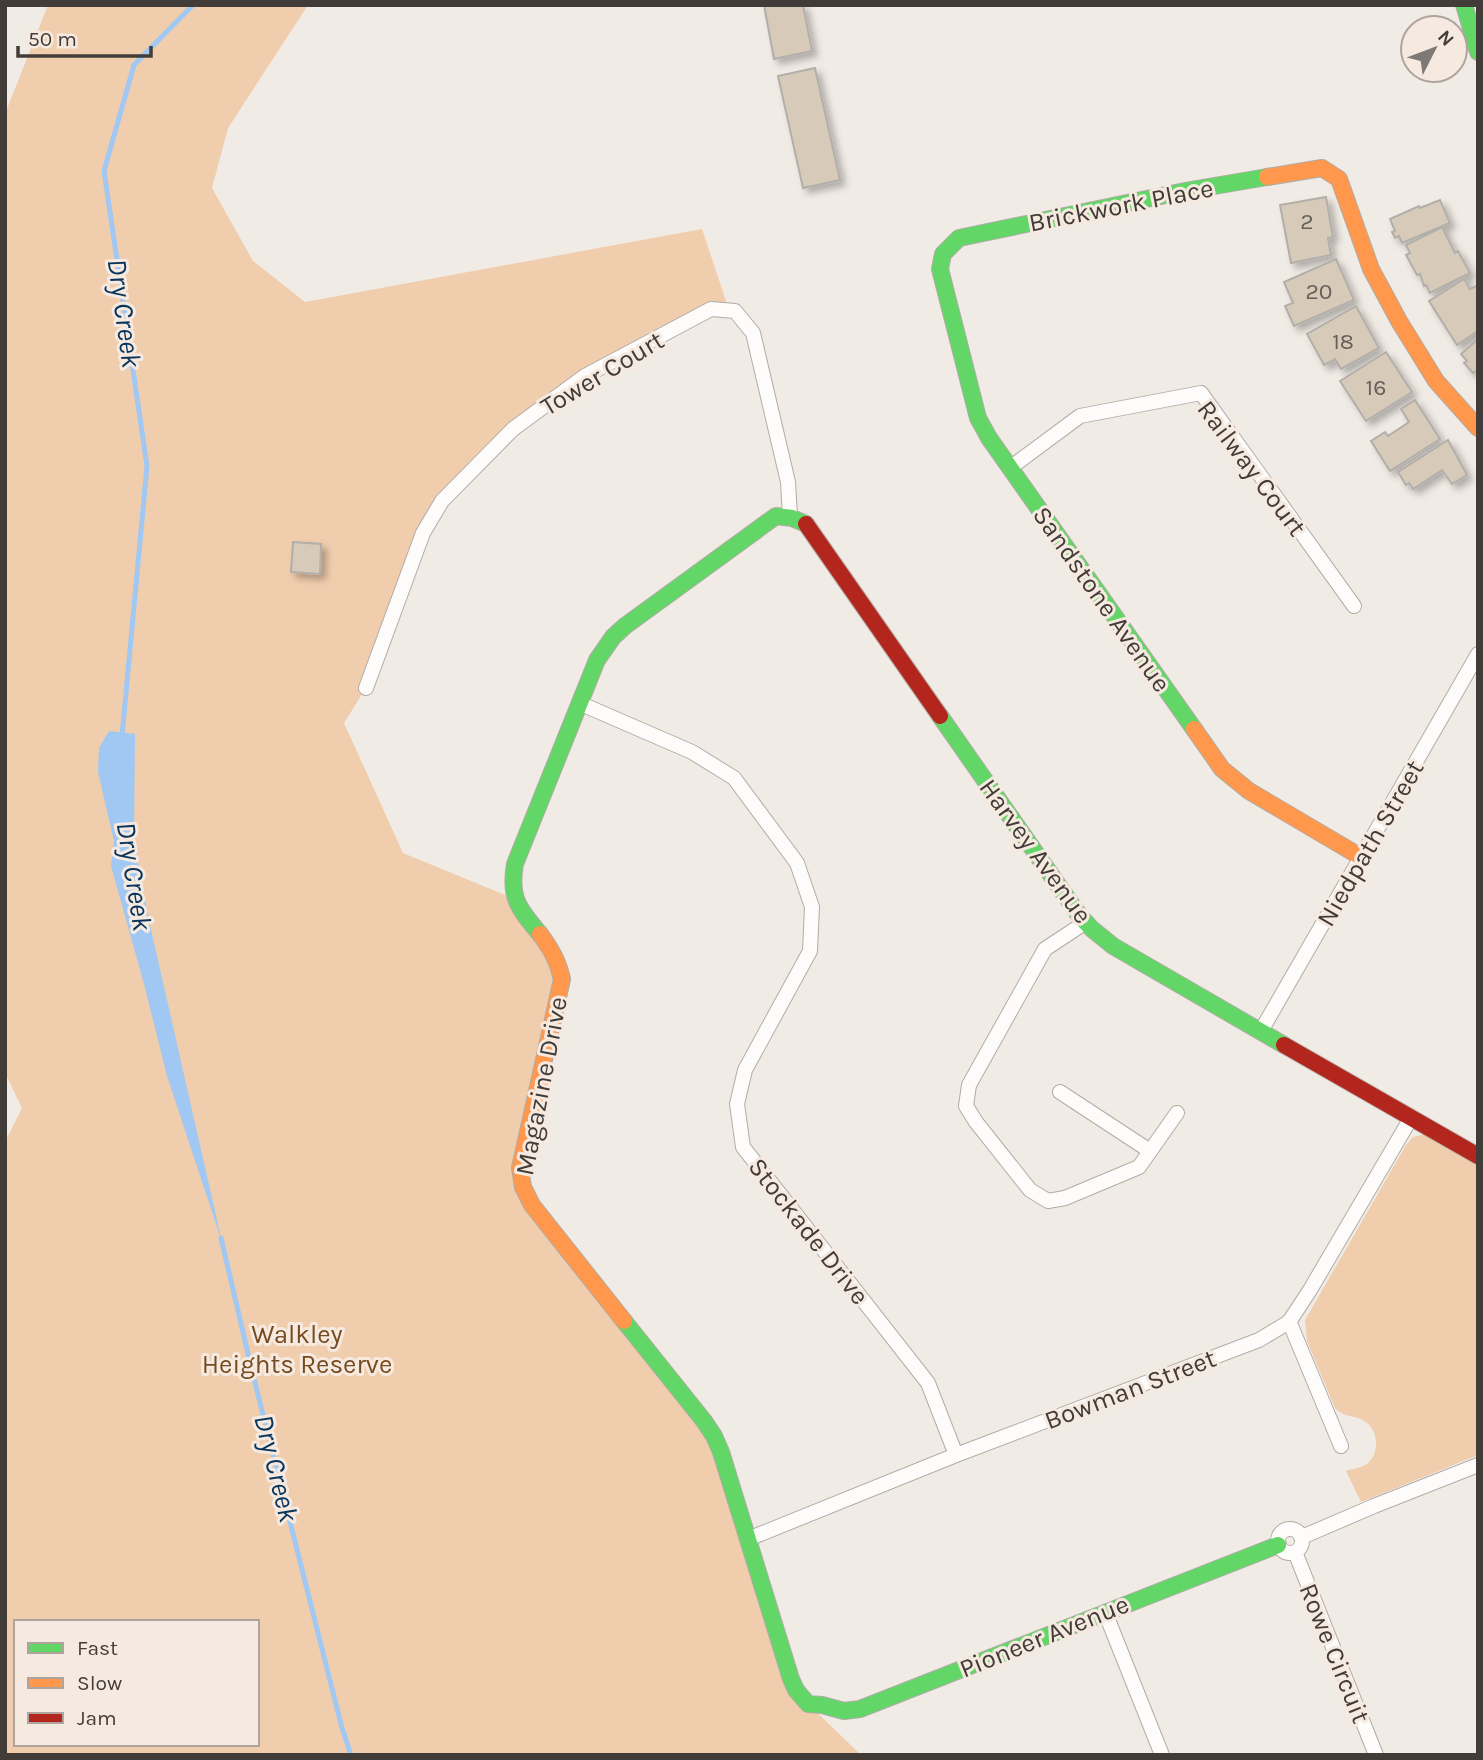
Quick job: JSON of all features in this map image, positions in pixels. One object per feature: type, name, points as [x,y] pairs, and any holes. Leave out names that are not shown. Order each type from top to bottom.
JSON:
[{"type":"street","points":[[1464,5],[1478,51]]},
{"type":"street","name":"Brickwork Place","points":[[940,269],[943,254],[959,238],[1185,191],[1322,168],[1339,179],[1371,270],[1399,321],[1437,381],[1478,428]]},
{"type":"street","name":"Sandstone Avenue","points":[[940,269],[978,418],[989,438],[1222,769],[1250,791],[1361,857]]},
{"type":"street","name":"Tower Court","points":[[366,688],[423,533],[442,500],[513,429],[585,376],[711,309],[735,311],[753,333],[788,482],[790,517]]},
{"type":"street","name":"Railway Court","points":[[1010,468],[1080,416],[1201,393],[1354,606]]},
{"type":"street","name":"Magazine Drive","points":[[790,517],[776,516],[613,637],[597,660],[579,703],[515,864],[511,888],[515,900],[558,960],[562,979],[520,1168],[522,1190],[714,1436],[790,1679],[808,1704]]},
{"type":"street","name":"Harvey Avenue","points":[[790,517],[807,525],[1086,922],[1114,946],[1478,1156]]},
{"type":"street","name":"Niedpath Street","points":[[1261,1031],[1478,654]]},
{"type":"street","name":"Stockade Drive","points":[[579,703],[692,752],[734,778],[797,863],[812,907],[810,951],[745,1070],[737,1104],[743,1147],[928,1383],[956,1455]]},
{"type":"street","points":[[1086,922],[1045,949],[969,1085],[966,1106],[1030,1190],[1048,1201],[1065,1198],[1139,1167],[1177,1112]]},
{"type":"street","points":[[1060,1092],[1150,1152]]},
{"type":"street","name":"Bowman Street","points":[[748,1539],[956,1455],[1259,1340],[1289,1321],[1411,1118]]},
{"type":"street","points":[[1289,1321],[1340,1446]]},
{"type":"street","points":[[1302,1537],[1374,1506],[1477,1468]]},
{"type":"street","points":[[1286,1529],[1296,1529],[1302,1537],[1301,1546],[1295,1552],[1286,1552],[1279,1545],[1280,1534],[1286,1529]]},
{"type":"street","name":"Pioneer Avenue","points":[[808,1704],[844,1711],[860,1709],[1279,1545]]},
{"type":"street","name":"Rowe Circuit","points":[[1295,1552],[1376,1755]]},
{"type":"street","points":[[1105,1612],[1163,1755]]},
{"type":"green space","name":"Walkley Heights Reserve","points":[[48,5],[308,5],[228,128],[212,188],[253,261],[305,302],[702,229],[729,310],[646,345],[531,416],[423,533],[366,688],[344,723],[403,853],[515,899],[561,970],[520,1181],[714,1436],[802,1698],[861,1755],[5,1755],[5,1142],[22,1108],[5,1073],[5,114]]},
{"type":"green space","points":[[1430,1133],[1478,1161],[1478,1455],[1361,1502],[1346,1471],[1365,1465],[1371,1460],[1376,1448],[1375,1435],[1364,1421],[1343,1414],[1335,1408],[1307,1341],[1305,1320],[1406,1145],[1413,1137]]},
{"type":"water","points":[[109,731],[135,734],[134,841],[150,925],[222,1242],[167,1076],[111,866],[114,841],[98,772],[99,748]]},
{"type":"building","points":[[764,5],[803,5],[812,51],[774,59]]},
{"type":"building","points":[[815,68],[840,180],[803,188],[778,76]]},
{"type":"building","points":[[1326,197],[1333,237],[1328,238],[1331,255],[1291,263],[1280,205]]},
{"type":"building","points":[[1440,200],[1450,223],[1402,243],[1399,236],[1395,238],[1390,219]]},
{"type":"building","points":[[1442,227],[1455,253],[1458,251],[1470,273],[1430,293],[1406,255],[1410,253],[1406,245]]},
{"type":"building","points":[[1336,259],[1354,300],[1294,326],[1285,306],[1293,303],[1284,282]]},
{"type":"building","points":[[1464,279],[1470,289],[1478,285],[1478,331],[1457,345],[1429,301]]},
{"type":"building","points":[[1356,306],[1379,348],[1341,369],[1335,359],[1324,365],[1307,334]]},
{"type":"building","points":[[1478,339],[1478,370],[1473,373],[1464,363],[1467,361],[1461,354]]},
{"type":"building","points":[[1386,352],[1412,392],[1366,421],[1340,381]]},
{"type":"building","points":[[1415,400],[1440,439],[1390,471],[1371,441],[1385,432],[1388,436],[1409,422],[1401,409]]},
{"type":"building","points":[[1448,440],[1467,475],[1452,484],[1442,470],[1413,489],[1409,483],[1406,485],[1398,472]]},
{"type":"building","points":[[293,542],[321,544],[320,574],[291,572]]},
{"type":"waterway","name":"Dry Creek","points":[[122,736],[147,466],[104,171],[134,65],[193,5]]},
{"type":"waterway","name":"Dry Creek","points":[[221,1238],[253,1375],[351,1755]]},
{"type":"traffic: fast","points":[[1464,5],[1478,52]]},
{"type":"traffic: fast","points":[[1194,729],[989,438],[978,418],[940,269],[943,254],[959,238],[1185,191],[1267,177]]},
{"type":"traffic: fast","points":[[540,934],[517,902],[513,886],[515,864],[597,660],[613,637],[625,626],[776,516],[792,518],[806,524]]},
{"type":"traffic: fast","points":[[940,716],[1079,915],[1092,929],[1113,946],[1284,1045]]},
{"type":"traffic: fast","points":[[624,1321],[714,1436],[791,1679],[808,1704],[844,1711],[860,1709],[1278,1545]]},
{"type":"traffic: slow","points":[[1267,177],[1322,168],[1339,179],[1371,269],[1399,321],[1436,381],[1478,428]]},
{"type":"traffic: slow","points":[[1194,729],[1222,769],[1249,791],[1361,857]]},
{"type":"traffic: slow","points":[[540,934],[554,955],[562,979],[520,1168],[523,1187],[532,1205],[624,1321]]},
{"type":"traffic: jam","points":[[806,524],[940,716]]},
{"type":"traffic: jam","points":[[1284,1045],[1478,1156]]}]
